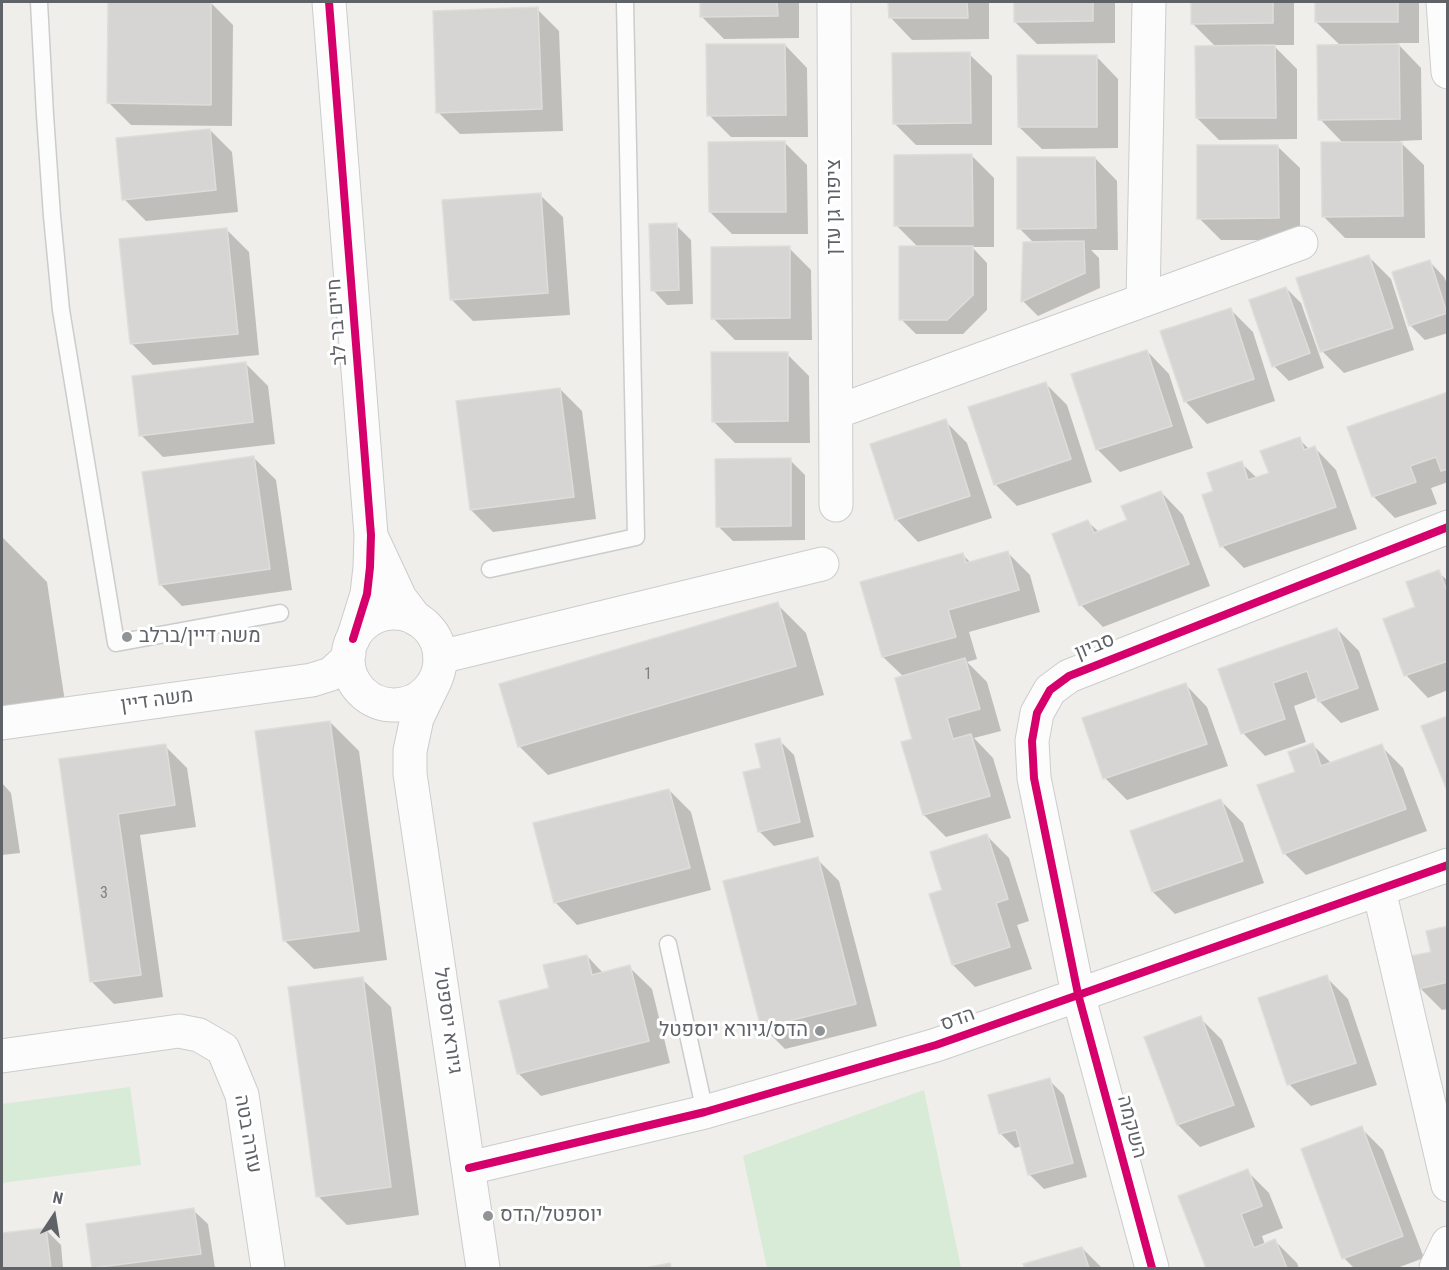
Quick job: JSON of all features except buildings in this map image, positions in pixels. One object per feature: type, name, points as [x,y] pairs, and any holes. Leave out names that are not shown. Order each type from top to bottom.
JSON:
[{"type":"street","name":"חיים בר לב","points":[[329,2],[371,536],[367,594],[351,646]]},
{"type":"street","name":"ציפור גן עדן","points":[[834,2],[836,506]]},
{"type":"street","points":[[1143,300],[1149,2]]},
{"type":"street","points":[[1443,2],[1448,72]]},
{"type":"street","points":[[836,412],[1301,243]]},
{"type":"street","name":"סביון","points":[[1078,994],[1034,778],[1032,741],[1037,713],[1050,690],[1069,676],[1107,660],[1448,527]]},
{"type":"street","name":"חיים בר לב","points":[[371,536],[400,598],[416,619]]},
{"type":"street","points":[[438,668],[822,564]]},
{"type":"street","points":[[387,614],[402,614],[416,619],[428,628],[437,641],[438,668],[428,690],[418,699],[405,704],[391,705],[369,695],[354,681],[348,663],[351,646],[362,627],[374,618],[387,614]]},
{"type":"street","name":"משה דיין","points":[[2,723],[312,680],[331,674],[345,661],[351,646]]},
{"type":"street","name":"גיורא יוספטל","points":[[438,668],[417,718],[410,751],[410,774],[483,1269]]},
{"type":"street","name":"משה דיין","points":[[312,680],[369,695]]},
{"type":"street","name":"גיורא יוספטל","points":[[369,695],[393,732],[410,774]]},
{"type":"street","name":"הדס","points":[[469,1168],[705,1112],[936,1045],[1448,865]]},
{"type":"street","points":[[1379,890],[1448,1185]]},
{"type":"street","name":"השקמה","points":[[1078,994],[1152,1269]]},
{"type":"street","name":"עזרה בטה","points":[[2,1056],[179,1031],[199,1035],[223,1048],[242,1095],[268,1269]]},
{"type":"street","points":[[1436,1269],[1448,1243]]},
{"type":"lane","points":[[39,2],[52,216],[62,310],[116,644],[280,613]]},
{"type":"lane","points":[[490,569],[636,537],[625,2]]},
{"type":"lane","points":[[668,944],[705,1112]]},
{"type":"green space","points":[[130,1087],[141,1165],[2,1183],[2,1104]]},
{"type":"green space","points":[[924,1090],[961,1268],[767,1268],[743,1156]]},
{"type":"cycle path","points":[[329,2],[371,535],[367,594],[353,639]]},
{"type":"cycle path","points":[[1152,1268],[1078,994],[1034,778],[1032,741],[1037,713],[1050,690],[1069,676],[1448,527]]},
{"type":"cycle path","points":[[469,1168],[705,1112],[936,1045],[1448,865]]},
{"type":"place","name":"משה דיין/ברלב","points":[[127,637]]},
{"type":"place","name":"הדס/גיורא יוספטל","points":[[820,1031]]},
{"type":"place","name":"יוספטל/הדס","points":[[488,1216]]}]
